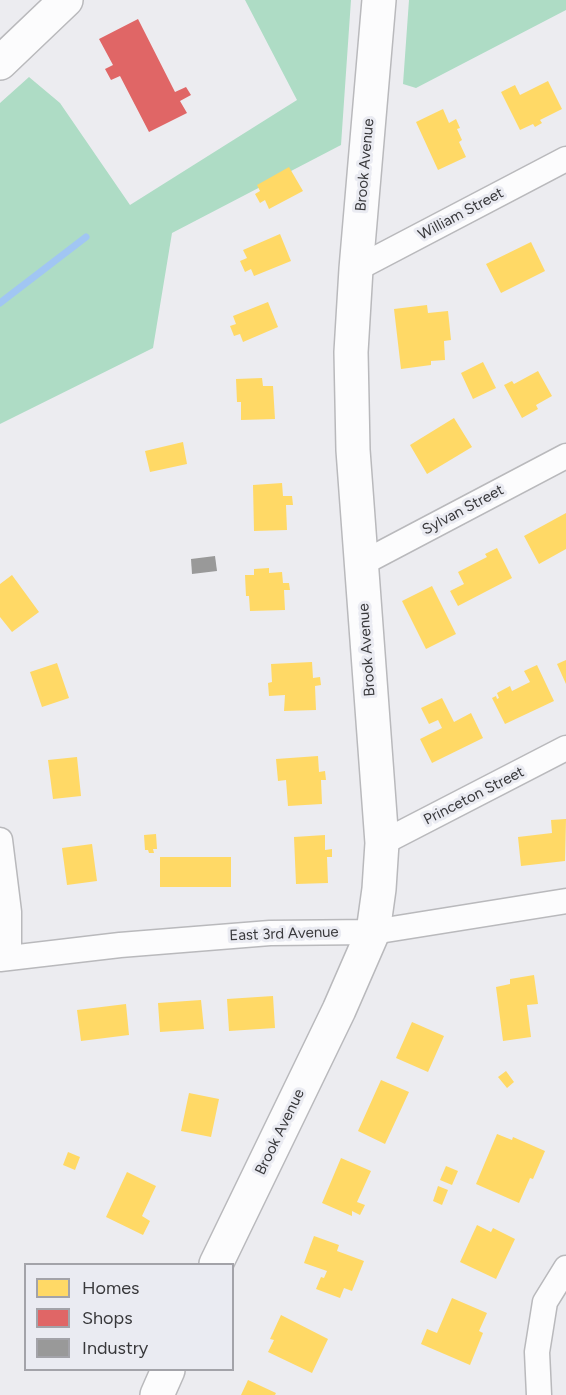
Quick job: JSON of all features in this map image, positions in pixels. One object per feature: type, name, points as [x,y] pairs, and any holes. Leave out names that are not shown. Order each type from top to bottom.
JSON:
[{"type":"street","points":[[0,63],[66,0]]},
{"type":"street","name":"Brook Avenue","points":[[216,1263],[339,1010],[373,932],[380,889],[382,843],[353,450],[352,363],[356,269],[379,0]]},
{"type":"street","name":"William Street","points":[[356,269],[566,159]]},
{"type":"street","name":"Sylvan Street","points":[[361,564],[566,456]]},
{"type":"street","name":"Princeton Street","points":[[382,843],[566,748]]},
{"type":"street","points":[[0,840],[9,912],[5,958]]},
{"type":"street","name":"East 3rd Avenue","points":[[5,958],[120,945],[270,933],[373,932],[566,901]]},
{"type":"street","points":[[539,1395],[537,1353],[545,1302],[566,1268]]},
{"type":"street","points":[[157,1395],[168,1371]]},
{"type":"green space","points":[[245,0],[351,0],[341,145],[172,233],[153,348],[0,424],[0,103],[29,77],[60,103],[130,205],[297,100]]},
{"type":"green space","points":[[409,0],[566,0],[566,10],[416,88],[403,84]]},
{"type":"building: Homes","points":[[548,81],[562,109],[540,120],[542,123],[535,127],[533,124],[520,130],[501,92],[515,85],[520,95]]},
{"type":"building: Homes","points":[[443,109],[449,123],[456,119],[462,140],[459,142],[466,157],[438,170],[416,122]]},
{"type":"building: Homes","points":[[289,167],[303,191],[269,209],[265,200],[260,203],[255,194],[260,191],[257,185]]},
{"type":"building: Homes","points":[[280,234],[291,261],[254,276],[251,269],[245,272],[240,261],[247,258],[243,250]]},
{"type":"building: Homes","points":[[531,242],[545,271],[501,293],[486,264]]},
{"type":"building: Homes","points":[[268,302],[278,327],[243,342],[240,334],[234,336],[230,326],[236,324],[233,316]]},
{"type":"building: Homes","points":[[427,305],[428,313],[448,311],[451,340],[444,341],[445,360],[431,361],[431,365],[401,369],[394,309]]},
{"type":"building: Homes","points":[[483,362],[496,388],[473,399],[461,373]]},
{"type":"building: Homes","points":[[538,371],[552,396],[536,405],[538,409],[522,418],[504,385],[512,381],[514,384]]},
{"type":"building: Homes","points":[[262,378],[263,386],[273,386],[275,419],[241,420],[241,402],[237,402],[236,379]]},
{"type":"building: Homes","points":[[454,418],[472,447],[427,474],[410,445]]},
{"type":"building: Homes","points":[[183,442],[187,464],[150,472],[145,451]]},
{"type":"building: Homes","points":[[282,483],[283,496],[292,496],[293,505],[286,505],[287,530],[254,531],[253,485]]},
{"type":"building: Homes","points":[[566,513],[566,549],[539,564],[524,536]]},
{"type":"building: Homes","points":[[497,548],[512,578],[458,606],[450,591],[464,584],[458,572],[487,557],[485,554]]},
{"type":"building: Homes","points":[[269,568],[269,573],[282,572],[283,583],[289,583],[290,590],[284,590],[285,610],[250,611],[249,596],[246,596],[245,575],[254,575],[254,569]]},
{"type":"building: Homes","points":[[12,575],[39,612],[12,632],[0,617],[0,584]]},
{"type":"building: Homes","points":[[432,586],[456,634],[426,649],[402,601]]},
{"type":"building: Homes","points":[[566,660],[566,684],[557,664]]},
{"type":"building: Homes","points":[[312,662],[313,678],[320,677],[321,685],[315,686],[316,710],[284,711],[285,695],[269,696],[268,683],[272,682],[271,664]]},
{"type":"building: Homes","points":[[57,663],[69,698],[42,707],[30,672]]},
{"type":"building: Homes","points":[[537,665],[554,701],[505,724],[492,698],[496,696],[497,699],[499,698],[497,693],[510,686],[512,691],[530,682],[524,671]]},
{"type":"building: Homes","points":[[442,698],[454,722],[471,713],[483,738],[432,763],[420,739],[442,728],[438,720],[429,724],[421,708]]},
{"type":"building: Homes","points":[[318,756],[319,772],[325,771],[326,780],[321,780],[322,804],[288,806],[286,780],[278,781],[276,759]]},
{"type":"building: Homes","points":[[77,757],[81,796],[53,799],[48,760]]},
{"type":"building: Homes","points":[[566,819],[565,861],[521,866],[518,837],[552,833],[551,820]]},
{"type":"building: Homes","points":[[156,834],[157,849],[153,849],[154,853],[149,853],[145,850],[144,835]]},
{"type":"building: Homes","points":[[325,835],[325,850],[332,849],[332,857],[327,857],[328,883],[296,884],[294,837]]},
{"type":"building: Homes","points":[[92,844],[97,881],[67,885],[62,848]]},
{"type":"building: Homes","points":[[160,857],[231,857],[231,887],[160,887]]},
{"type":"building: Homes","points":[[534,975],[538,1004],[527,1005],[531,1037],[503,1041],[496,987],[510,984],[510,979]]},
{"type":"building: Homes","points":[[273,996],[275,1028],[229,1031],[227,999]]},
{"type":"building: Homes","points":[[201,1000],[204,1029],[160,1032],[158,1003]]},
{"type":"building: Homes","points":[[126,1004],[129,1035],[81,1041],[77,1010]]},
{"type":"building: Homes","points":[[412,1022],[444,1036],[428,1072],[396,1058]]},
{"type":"building: Homes","points":[[506,1071],[514,1082],[507,1088],[498,1077]]},
{"type":"building: Homes","points":[[381,1080],[409,1092],[385,1144],[358,1131]]},
{"type":"building: Homes","points":[[189,1093],[219,1099],[211,1137],[181,1131]]},
{"type":"building: Homes","points":[[497,1134],[512,1140],[513,1137],[545,1151],[519,1203],[476,1184]]},
{"type":"building: Homes","points":[[68,1152],[80,1157],[75,1170],[63,1165]]},
{"type":"building: Homes","points":[[341,1158],[371,1171],[357,1202],[365,1205],[360,1215],[352,1211],[352,1216],[322,1203]]},
{"type":"building: Homes","points":[[446,1166],[458,1171],[452,1185],[440,1180]]},
{"type":"building: Homes","points":[[127,1172],[156,1186],[142,1216],[150,1221],[143,1235],[106,1217]]},
{"type":"building: Homes","points":[[438,1186],[448,1190],[442,1205],[433,1201]]},
{"type":"building: Homes","points":[[477,1225],[491,1232],[493,1228],[515,1239],[496,1279],[460,1262]]},
{"type":"building: Homes","points":[[314,1236],[339,1245],[337,1251],[364,1261],[352,1291],[344,1288],[340,1298],[316,1289],[321,1277],[324,1278],[327,1271],[304,1263]]},
{"type":"building: Homes","points":[[452,1298],[487,1313],[479,1331],[483,1333],[470,1365],[421,1344],[427,1329],[437,1333]]},
{"type":"building: Homes","points":[[281,1315],[328,1339],[312,1373],[268,1352],[274,1340],[270,1339]]},
{"type":"building: Homes","points":[[248,1380],[276,1393],[275,1395],[241,1395]]},
{"type":"building: Shops","points":[[138,19],[175,92],[186,87],[191,95],[180,101],[187,113],[149,132],[120,76],[111,80],[105,69],[113,65],[99,39]]},
{"type":"building: Industry","points":[[215,556],[217,571],[192,574],[191,559]]},
{"type":"waterway","points":[[0,303],[86,237]]}]
